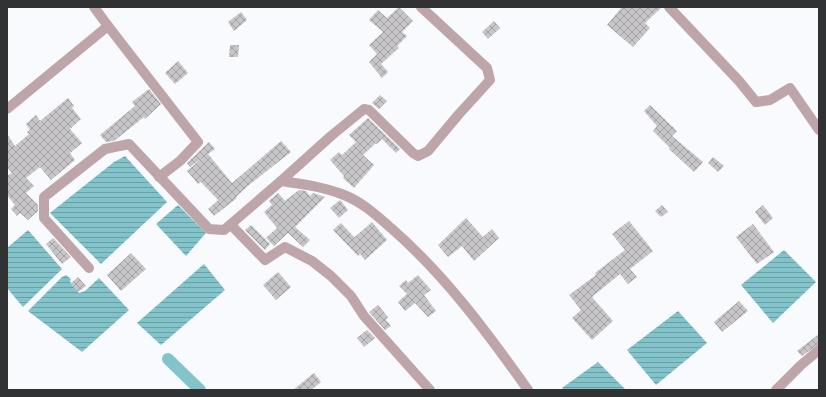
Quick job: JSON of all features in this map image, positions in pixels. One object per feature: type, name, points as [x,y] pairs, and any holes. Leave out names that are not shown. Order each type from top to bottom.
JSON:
[{"type":"street","points":[[94,7],[198,142],[180,161],[158,177]]},
{"type":"street","points":[[89,268],[44,218],[44,197],[105,149],[129,144],[158,177],[209,229],[224,230],[364,109],[369,110],[413,153],[418,156],[424,154],[490,80],[487,68],[421,7]]},
{"type":"street","points":[[669,7],[739,81],[756,102],[770,100],[790,88],[819,130]]},
{"type":"street","points":[[7,109],[108,26]]},
{"type":"street","points":[[282,181],[313,186],[344,195],[368,208],[443,277],[528,390]]},
{"type":"street","points":[[231,225],[265,260],[285,247],[312,261],[331,276],[350,296],[364,316],[430,390]]},
{"type":"street","points":[[776,390],[801,365],[819,350]]},
{"type":"water","points":[[125,156],[167,202],[101,264],[50,213],[114,162]]},
{"type":"water","points":[[178,205],[206,233],[186,256],[156,224]]},
{"type":"water","points":[[28,230],[62,269],[23,307],[7,288],[7,248]]},
{"type":"water","points":[[784,250],[816,282],[773,323],[741,285]]},
{"type":"water","points":[[204,264],[225,290],[161,345],[137,323]]},
{"type":"water","points":[[66,275],[71,279],[70,282],[79,293],[85,291],[99,278],[129,310],[82,352],[28,311],[62,277]]},
{"type":"water","points":[[678,311],[707,343],[656,385],[627,350]]},
{"type":"water","points":[[598,362],[626,390],[564,390],[562,388]]},
{"type":"building","points":[[399,7],[413,21],[402,32],[407,36],[397,46],[399,48],[381,64],[388,72],[382,78],[369,62],[377,54],[369,45],[383,32],[369,20],[378,10],[387,18]]},
{"type":"building","points":[[622,7],[662,7],[645,23],[650,28],[633,47],[607,25]]},
{"type":"building","points":[[241,12],[247,20],[234,31],[228,22]]},
{"type":"building","points":[[494,21],[500,28],[488,39],[482,32]]},
{"type":"building","points":[[230,45],[239,45],[238,57],[229,57]]},
{"type":"building","points":[[178,61],[188,73],[175,84],[165,73]]},
{"type":"building","points":[[149,89],[161,104],[145,119],[144,117],[114,141],[106,142],[100,135],[135,106],[132,102]]},
{"type":"building","points":[[380,95],[387,101],[379,109],[372,103]]},
{"type":"building","points":[[68,98],[74,106],[72,108],[81,119],[70,129],[82,143],[70,153],[75,160],[51,180],[40,167],[26,178],[34,186],[26,193],[38,205],[38,211],[28,220],[20,213],[17,216],[11,209],[15,205],[7,195],[7,176],[12,173],[7,167],[7,134],[15,146],[29,134],[27,132],[30,130],[26,124],[36,115],[40,121]]},
{"type":"building","points":[[650,105],[677,131],[672,136],[703,162],[694,172],[669,149],[670,148],[653,131],[657,126],[644,111]]},
{"type":"building","points":[[368,118],[400,149],[396,153],[382,139],[377,144],[376,143],[363,155],[374,165],[354,188],[343,178],[344,176],[330,160],[339,152],[342,155],[356,142],[349,135]]},
{"type":"building","points":[[281,141],[291,152],[249,185],[236,197],[237,198],[214,216],[208,209],[218,200],[201,182],[198,184],[187,171],[204,157],[190,167],[187,163],[209,142],[215,149],[208,154],[232,183]]},
{"type":"building","points":[[713,157],[724,166],[718,172],[708,163]]},
{"type":"building","points":[[299,190],[306,191],[310,196],[313,193],[325,197],[295,227],[310,240],[303,247],[288,233],[274,246],[266,238],[277,228],[264,212],[272,205],[269,201],[278,193],[285,201]]},
{"type":"building","points":[[340,200],[348,210],[339,218],[330,208]]},
{"type":"building","points":[[662,205],[668,212],[661,217],[655,211]]},
{"type":"building","points":[[763,205],[773,218],[765,225],[755,212]]},
{"type":"building","points":[[466,218],[483,237],[492,229],[499,238],[474,261],[462,246],[448,257],[438,245]]},
{"type":"building","points":[[629,221],[653,251],[630,269],[637,277],[628,284],[620,274],[592,297],[613,321],[592,340],[572,318],[581,310],[569,295],[596,275],[595,273],[625,250],[612,234]]},
{"type":"building","points":[[372,222],[387,240],[365,260],[360,254],[358,256],[333,230],[341,223],[354,237]]},
{"type":"building","points":[[753,224],[774,252],[757,264],[736,237]]},
{"type":"building","points":[[251,225],[270,244],[265,250],[245,230]]},
{"type":"building","points":[[53,238],[71,257],[62,264],[46,244]]},
{"type":"building","points":[[131,253],[146,269],[121,291],[107,275]]},
{"type":"building","points":[[278,272],[291,287],[276,300],[263,285]]},
{"type":"building","points":[[418,275],[431,290],[424,295],[436,311],[428,317],[415,303],[405,311],[398,302],[407,294],[399,286],[406,280],[408,283]]},
{"type":"building","points":[[78,277],[86,286],[78,292],[71,283]]},
{"type":"building","points":[[739,301],[748,311],[722,332],[714,322]]},
{"type":"building","points":[[378,305],[388,317],[386,320],[391,326],[385,330],[369,312]]},
{"type":"building","points":[[367,330],[375,338],[364,347],[357,338]]},
{"type":"building","points":[[819,334],[819,344],[802,356],[797,351]]},
{"type":"building","points":[[314,373],[321,382],[311,390],[293,390]]},
{"type":"waterway","points":[[168,359],[200,390]]}]
